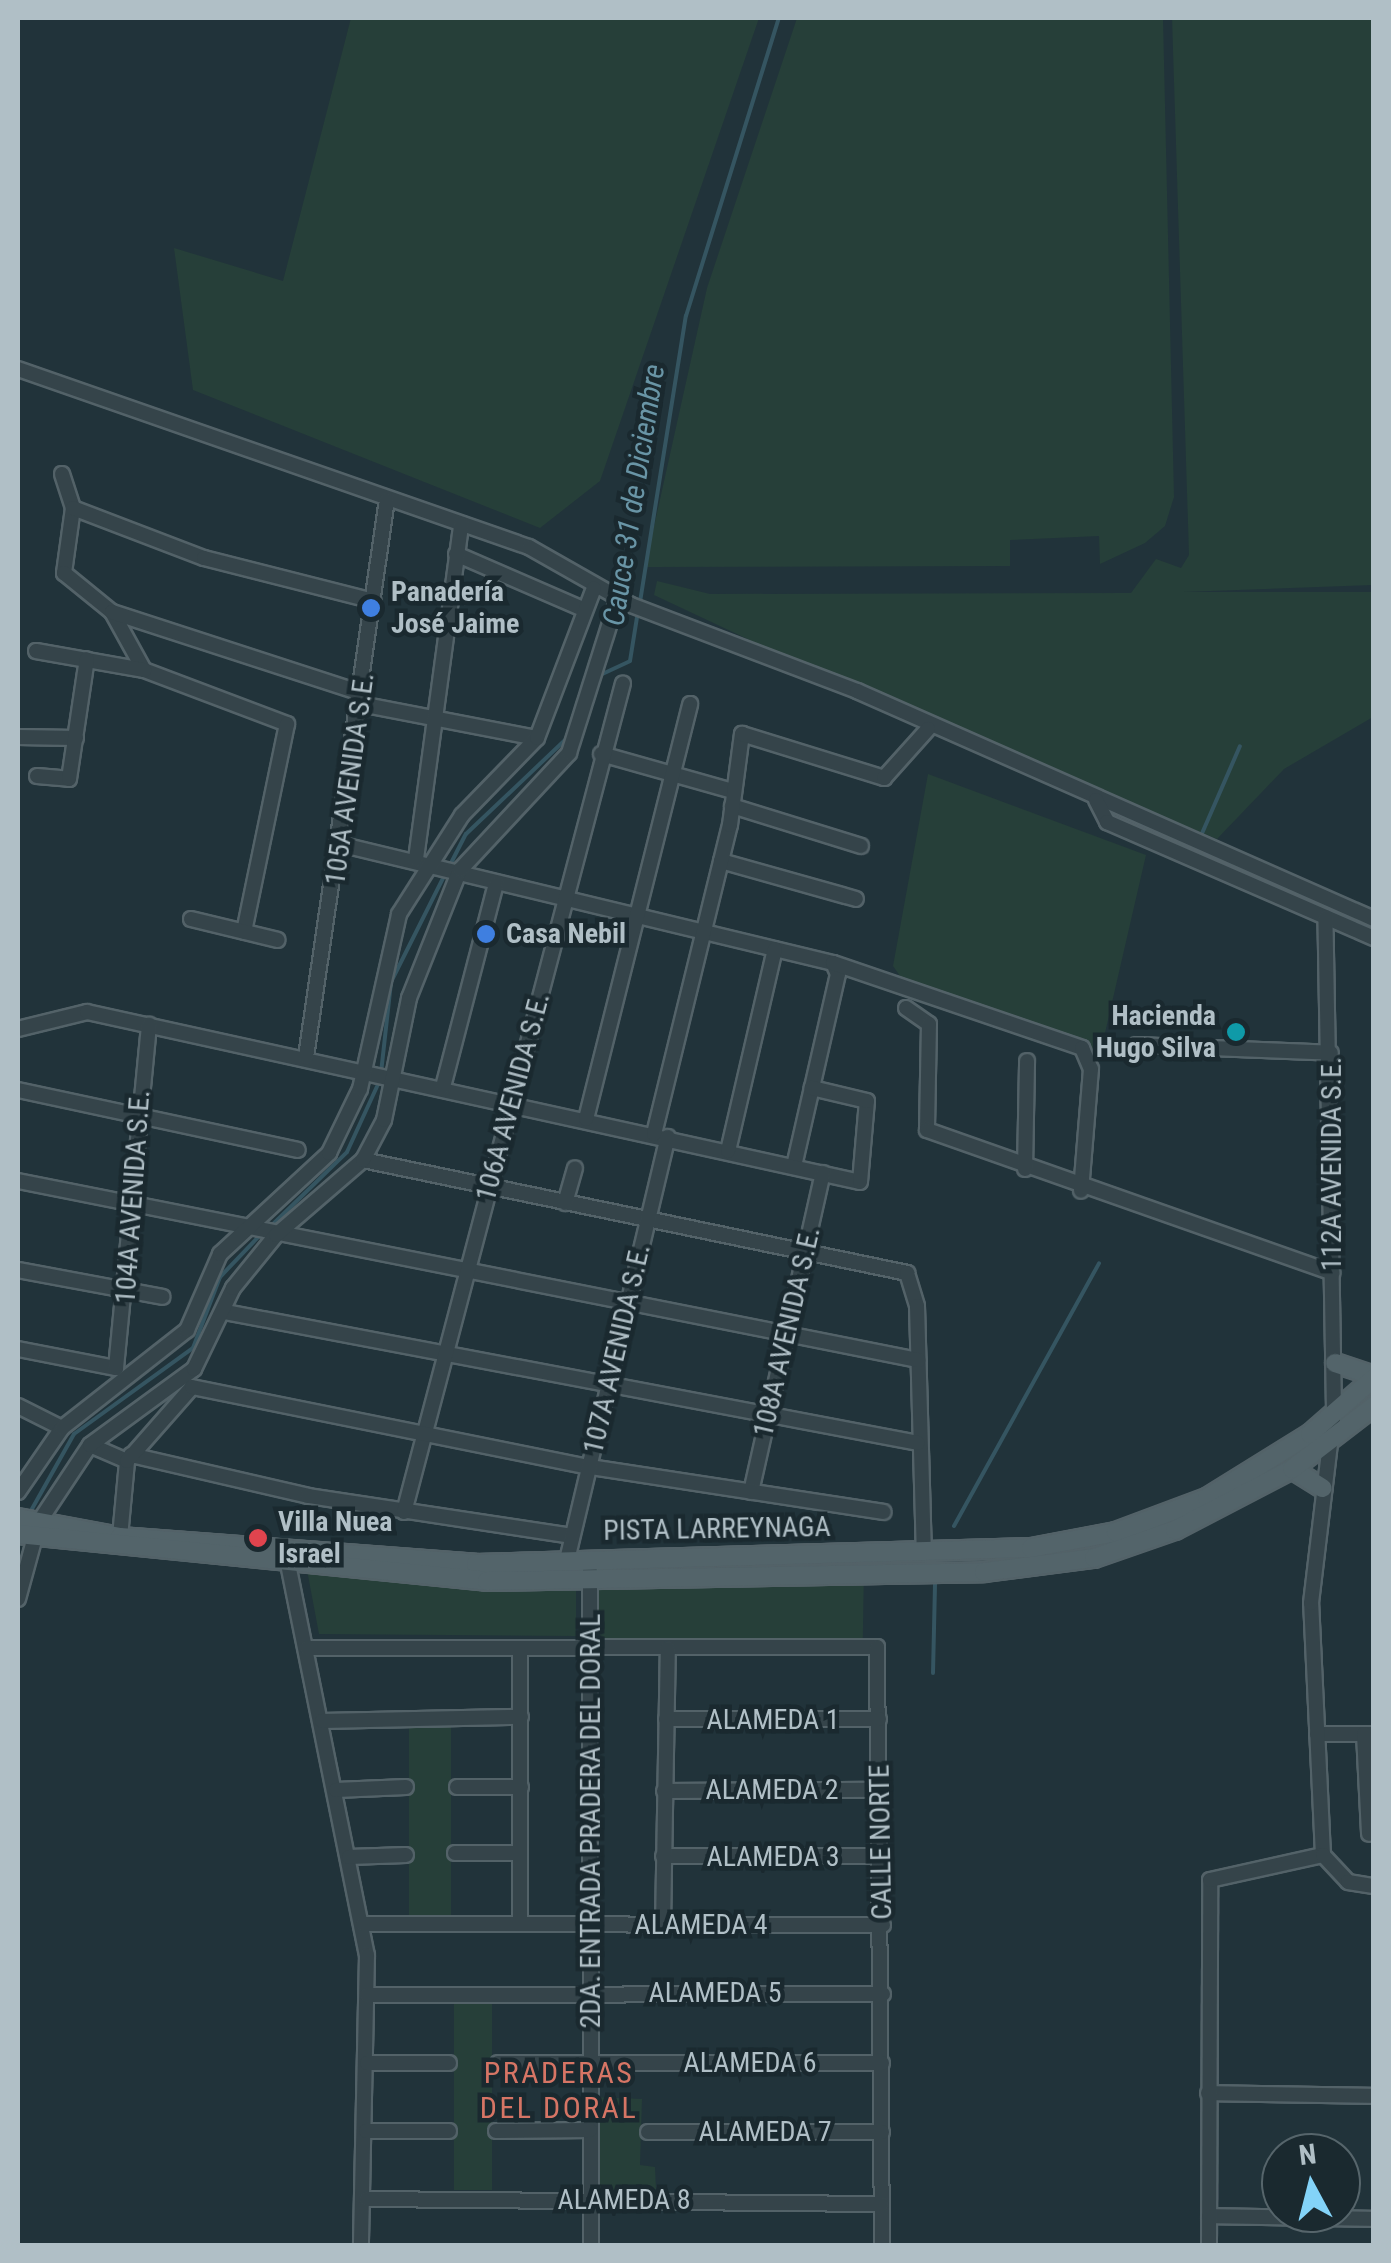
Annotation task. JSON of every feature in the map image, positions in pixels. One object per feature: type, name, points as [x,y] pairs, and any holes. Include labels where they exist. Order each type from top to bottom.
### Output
[{"type":"main road","points":[[1334,1363],[1374,1377]]},
{"type":"main road","name":"PISTA LARREYNAGA","points":[[30,1528],[486,1581],[590,1567],[1030,1548],[1146,1523],[1257,1471],[1374,1377]]},
{"type":"main road","name":"PISTA LARREYNAGA","points":[[30,1528],[448,1563],[567,1560],[590,1567],[1033,1568],[1175,1530],[1292,1469],[1374,1406]]},
{"type":"main road","points":[[1292,1469],[1323,1488]]},
{"type":"street","points":[[18,368],[529,547],[605,593],[858,691],[928,729],[1374,919]]},
{"type":"street","points":[[62,474],[73,508],[64,573],[112,612],[361,699],[537,738]]},
{"type":"street","name":"105A AVENIDA S.E.","points":[[306,1057],[343,845],[387,500]]},
{"type":"street","points":[[73,508],[204,558],[374,601]]},
{"type":"street","points":[[18,1492],[62,1428],[159,1360],[186,1330],[208,1272],[363,1160],[384,1120],[377,1072],[385,955],[423,860],[434,715],[461,524]]},
{"type":"street","points":[[456,554],[583,609]]},
{"type":"street","points":[[423,860],[537,738],[583,609],[605,593]]},
{"type":"street","points":[[120,1537],[129,1458],[192,1387],[194,1369],[225,1312],[260,1233],[328,1153],[377,1072],[460,870],[570,753],[596,677],[605,593]]},
{"type":"street","points":[[112,612],[144,670]]},
{"type":"street","points":[[36,651],[144,670],[287,724],[244,932]]},
{"type":"street","points":[[37,776],[70,779],[86,659]]},
{"type":"street","name":"106A AVENIDA S.E.","points":[[404,1512],[463,1274],[515,1103],[623,683]]},
{"type":"street","points":[[586,1119],[690,704]]},
{"type":"street","name":"107A AVENIDA S.E.","points":[[567,1560],[624,1307],[648,1221],[661,1136],[721,861],[742,734],[884,778],[928,729]]},
{"type":"street","points":[[18,737],[76,738]]},
{"type":"street","points":[[602,754],[670,773],[861,846]]},
{"type":"street","points":[[1095,799],[1107,822],[1374,938]]},
{"type":"street","points":[[343,845],[423,860],[496,884],[776,949],[1082,1048],[1090,1069],[1081,1191]]},
{"type":"street","points":[[721,861],[856,899]]},
{"type":"street","points":[[443,1086],[496,884]]},
{"type":"street","name":"112A AVENIDA S.E.","points":[[1323,1854],[1311,1604],[1334,1410],[1332,1053],[1325,918]]},
{"type":"street","points":[[191,919],[278,940]]},
{"type":"street","points":[[728,1151],[776,949]]},
{"type":"street","points":[[794,1166],[836,969]]},
{"type":"street","points":[[906,1008],[928,1024],[927,1130],[1081,1191],[1332,1273]]},
{"type":"street","points":[[18,1029],[87,1012],[443,1086],[860,1182],[868,1101],[812,1088]]},
{"type":"street","name":"104A AVENIDA S.E.","points":[[18,1349],[116,1368],[136,1116],[149,1025]]},
{"type":"street","points":[[1136,1044],[1332,1053]]},
{"type":"street","points":[[1025,1169],[1027,1061]]},
{"type":"street","points":[[18,1090],[298,1150]]},
{"type":"street","points":[[363,1160],[906,1273],[918,1360],[924,1553]]},
{"type":"street","points":[[565,1203],[575,1168]]},
{"type":"street","name":"108A AVENIDA S.E.","points":[[750,1492],[824,1173]]},
{"type":"street","points":[[18,1181],[624,1307],[918,1360]]},
{"type":"street","points":[[18,1270],[162,1297]]},
{"type":"street","points":[[225,1312],[442,1357],[918,1444]]},
{"type":"street","points":[[18,1599],[30,1528],[90,1445],[194,1369]]},
{"type":"street","points":[[192,1387],[590,1466],[884,1512]]},
{"type":"street","points":[[18,1406],[62,1428]]},
{"type":"street","points":[[90,1445],[129,1458],[404,1512],[572,1536]]},
{"type":"street","points":[[287,1559],[363,1924],[367,2063],[366,2199],[361,2246]]},
{"type":"street","name":"2DA. ENTRADA PRADERA DEL DORAL","points":[[590,1567],[591,2246]]},
{"type":"street","name":"CALLE NORTE","points":[[307,1648],[877,1647],[883,1925],[882,2246]]},
{"type":"street","points":[[520,1648],[520,1923]]},
{"type":"street","points":[[663,1926],[668,1648]]},
{"type":"street","points":[[322,1721],[521,1717]]},
{"type":"street","name":"ALAMEDA 1","points":[[666,1719],[879,1720]]},
{"type":"street","points":[[1317,1734],[1368,1734],[1369,1834]]},
{"type":"street","points":[[336,1790],[406,1787]]},
{"type":"street","points":[[457,1787],[521,1788]]},
{"type":"street","name":"ALAMEDA 2","points":[[664,1791],[880,1790]]},
{"type":"street","points":[[456,1853],[520,1853]]},
{"type":"street","points":[[1209,2246],[1210,1880],[1323,1854],[1348,1882],[1374,1886]]},
{"type":"street","points":[[349,1857],[406,1855]]},
{"type":"street","name":"ALAMEDA 3","points":[[664,1856],[882,1856]]},
{"type":"street","name":"ALAMEDA 4","points":[[363,1924],[883,1925]]},
{"type":"street","name":"ALAMEDA 5","points":[[367,1995],[883,1994]]},
{"type":"street","points":[[367,2063],[449,2062]]},
{"type":"street","name":"ALAMEDA 6","points":[[498,2063],[882,2062]]},
{"type":"street","points":[[1208,2093],[1374,2096]]},
{"type":"street","points":[[496,2132],[590,2130]]},
{"type":"street","points":[[366,2131],[449,2131]]},
{"type":"street","name":"ALAMEDA 7","points":[[648,2132],[882,2132]]},
{"type":"street","name":"ALAMEDA 8","points":[[366,2199],[882,2204]]},
{"type":"street","points":[[1209,2216],[1374,2219]]},
{"type":"green space","points":[[351,18],[759,18],[600,481],[540,528],[193,390],[174,248],[283,281]]},
{"type":"green space","points":[[797,18],[1163,18],[1174,497],[1165,526],[1145,543],[1100,564],[1099,536],[1010,540],[1010,566],[645,567],[707,288]]},
{"type":"green space","points":[[1172,18],[1373,18],[1373,585],[1183,592],[1373,592],[1373,717],[1284,769],[1217,839],[894,708],[654,595],[657,581],[710,594],[1131,593],[1156,559],[1181,568],[1189,555]]},
{"type":"green space","points":[[928,774],[1146,855],[1099,1059],[909,989],[893,966]]},
{"type":"green space","points":[[599,1567],[864,1572],[863,1647],[598,1642]]},
{"type":"green space","points":[[307,1570],[576,1585],[576,1636],[319,1634]]},
{"type":"green space","points":[[409,1726],[451,1726],[451,1915],[409,1915]]},
{"type":"green space","points":[[454,2003],[492,2003],[492,2190],[454,2190]]},
{"type":"green space","points":[[593,2097],[642,2099],[640,2165],[655,2167],[656,2189],[594,2191]]},
{"type":"waterway","name":"Cauce 31 de Diciembre","points":[[640,602],[686,316],[779,18]]},
{"type":"waterway","name":"Cauce 31 de Diciembre","points":[[598,676],[630,661],[638,611]]},
{"type":"waterway","name":"Cauce 31 de Diciembre","points":[[449,867],[466,834],[566,739]]},
{"type":"waterway","points":[[1200,838],[1240,746]]},
{"type":"waterway","name":"Cauce 31 de Diciembre","points":[[381,1073],[391,982],[444,876]]},
{"type":"waterway","name":"Cauce 31 de Diciembre","points":[[270,1227],[347,1152],[379,1082]]},
{"type":"waterway","points":[[28,1516],[74,1434],[193,1348],[220,1277],[262,1233]]},
{"type":"waterway","points":[[954,1526],[1099,1263]]},
{"type":"waterway","points":[[933,1673],[935,1582]]},
{"type":"place","name":"Panadería José Jaime","points":[[371,608]]},
{"type":"place","name":"Casa Nebil","points":[[486,934]]},
{"type":"place","name":"Hacienda Hugo Silva","points":[[1236,1032]]},
{"type":"place","name":"Villa Nuea Israel","points":[[258,1538]]},
{"type":"district","name":"PRADERAS DEL DORAL","points":[[559,2090]]}]
